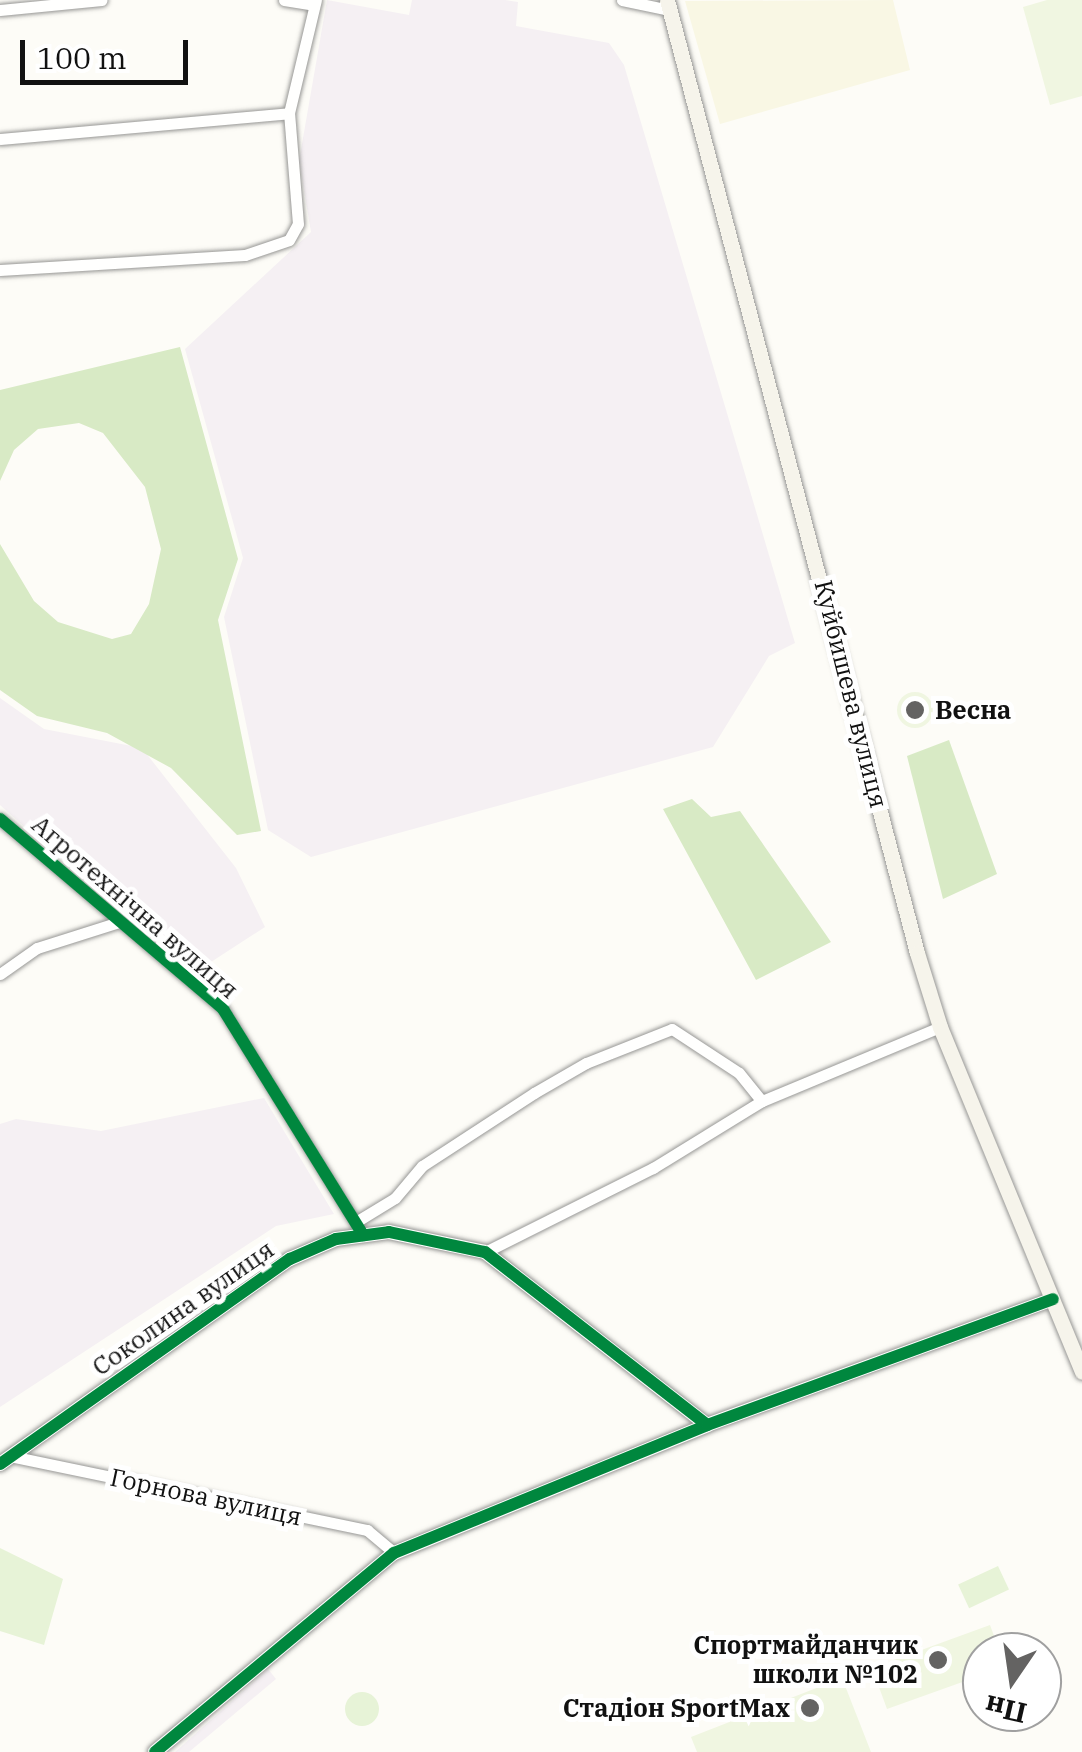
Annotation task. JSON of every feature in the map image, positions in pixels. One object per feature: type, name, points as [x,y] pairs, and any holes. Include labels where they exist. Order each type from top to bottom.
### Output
[{"type":"main road","name":"Куйбишева вулиця","points":[[669,5],[940,1026],[1082,1372]]},
{"type":"street","points":[[0,10],[102,0]]},
{"type":"street","points":[[0,270],[245,256],[289,240],[298,224],[289,113],[315,3],[284,0]]},
{"type":"street","points":[[622,0],[669,5]]},
{"type":"street","points":[[0,139],[289,113]]},
{"type":"street","name":"Агротехнічна вулиця","points":[[0,818],[223,1009],[346,1209],[361,1227]]},
{"type":"street","points":[[0,974],[37,948],[119,922]]},
{"type":"street","points":[[484,1252],[652,1168],[762,1101],[940,1026]]},
{"type":"street","name":"Соколина вулиця","points":[[5,1460],[290,1259],[361,1227],[396,1198],[422,1166],[586,1062],[672,1029],[739,1073],[762,1101]]},
{"type":"street","name":"Соколина вулиця","points":[[361,1227],[420,1234],[484,1252],[707,1425]]},
{"type":"street","points":[[155,1752],[394,1554],[707,1425],[1053,1298]]},
{"type":"street","name":"Горнова вулиця","points":[[5,1460],[367,1530],[394,1554]]},
{"type":"shaded area","points":[[327,0],[409,15],[412,0],[505,0],[518,2],[516,26],[609,43],[624,65],[795,643],[769,656],[713,747],[311,857],[268,830],[224,617],[243,558],[185,349],[311,232],[299,161]]},
{"type":"shaded area","points":[[893,0],[910,70],[720,124],[685,1]]},
{"type":"shaded area","points":[[0,698],[44,729],[142,748],[236,868],[265,927],[211,962],[182,966],[0,805]]},
{"type":"shaded area","points":[[264,1098],[334,1214],[276,1226],[0,1407],[0,1124],[16,1119],[101,1131]]},
{"type":"shaded area","points":[[268,1669],[276,1679],[189,1752],[175,1752]]},
{"type":"green space","points":[[1047,0],[1082,0],[1082,96],[1050,105],[1023,7]]},
{"type":"green space","points":[[180,347],[238,559],[218,620],[261,831],[237,835],[171,768],[107,733],[37,716],[0,690],[0,544],[34,601],[58,622],[112,639],[131,634],[149,604],[161,549],[145,487],[103,433],[79,423],[38,429],[14,450],[0,481],[0,390]]},
{"type":"green space","name":"Весна","points":[[915,692],[928,697],[933,710],[928,723],[915,728],[902,723],[897,710],[902,697]]},
{"type":"green space","points":[[949,740],[997,874],[943,899],[907,756]]},
{"type":"green space","points":[[692,799],[711,817],[740,811],[831,942],[756,980],[663,809]]},
{"type":"green space","points":[[0,1548],[63,1579],[44,1645],[0,1631]]},
{"type":"green space","points":[[998,1566],[1009,1590],[969,1608],[958,1585]]},
{"type":"green space","name":"Спортмайданчик школи №102","points":[[990,1625],[993,1632],[971,1632]]},
{"type":"green space","name":"Спортмайданчик школи №102","points":[[962,1635],[962,1682],[887,1709],[872,1668]]},
{"type":"green space","name":"Стадіон SportMax","points":[[842,1678],[871,1752],[697,1752],[691,1737]]},
{"type":"green space","points":[[362,1692],[374,1697],[379,1709],[374,1721],[362,1726],[350,1721],[345,1709],[350,1697]]},
{"type":"cycle path","points":[[0,819],[223,1009],[363,1235]]},
{"type":"cycle path","points":[[0,1464],[290,1259],[336,1239],[389,1232],[485,1252],[707,1425]]},
{"type":"cycle path","points":[[155,1752],[394,1553],[707,1425],[1053,1299]]},
{"type":"place","name":"Весна","points":[[915,710]]},
{"type":"place","name":"Спортмайданчик школи №102","points":[[938,1660]]},
{"type":"place","name":"Стадіон SportMax","points":[[810,1708]]}]
